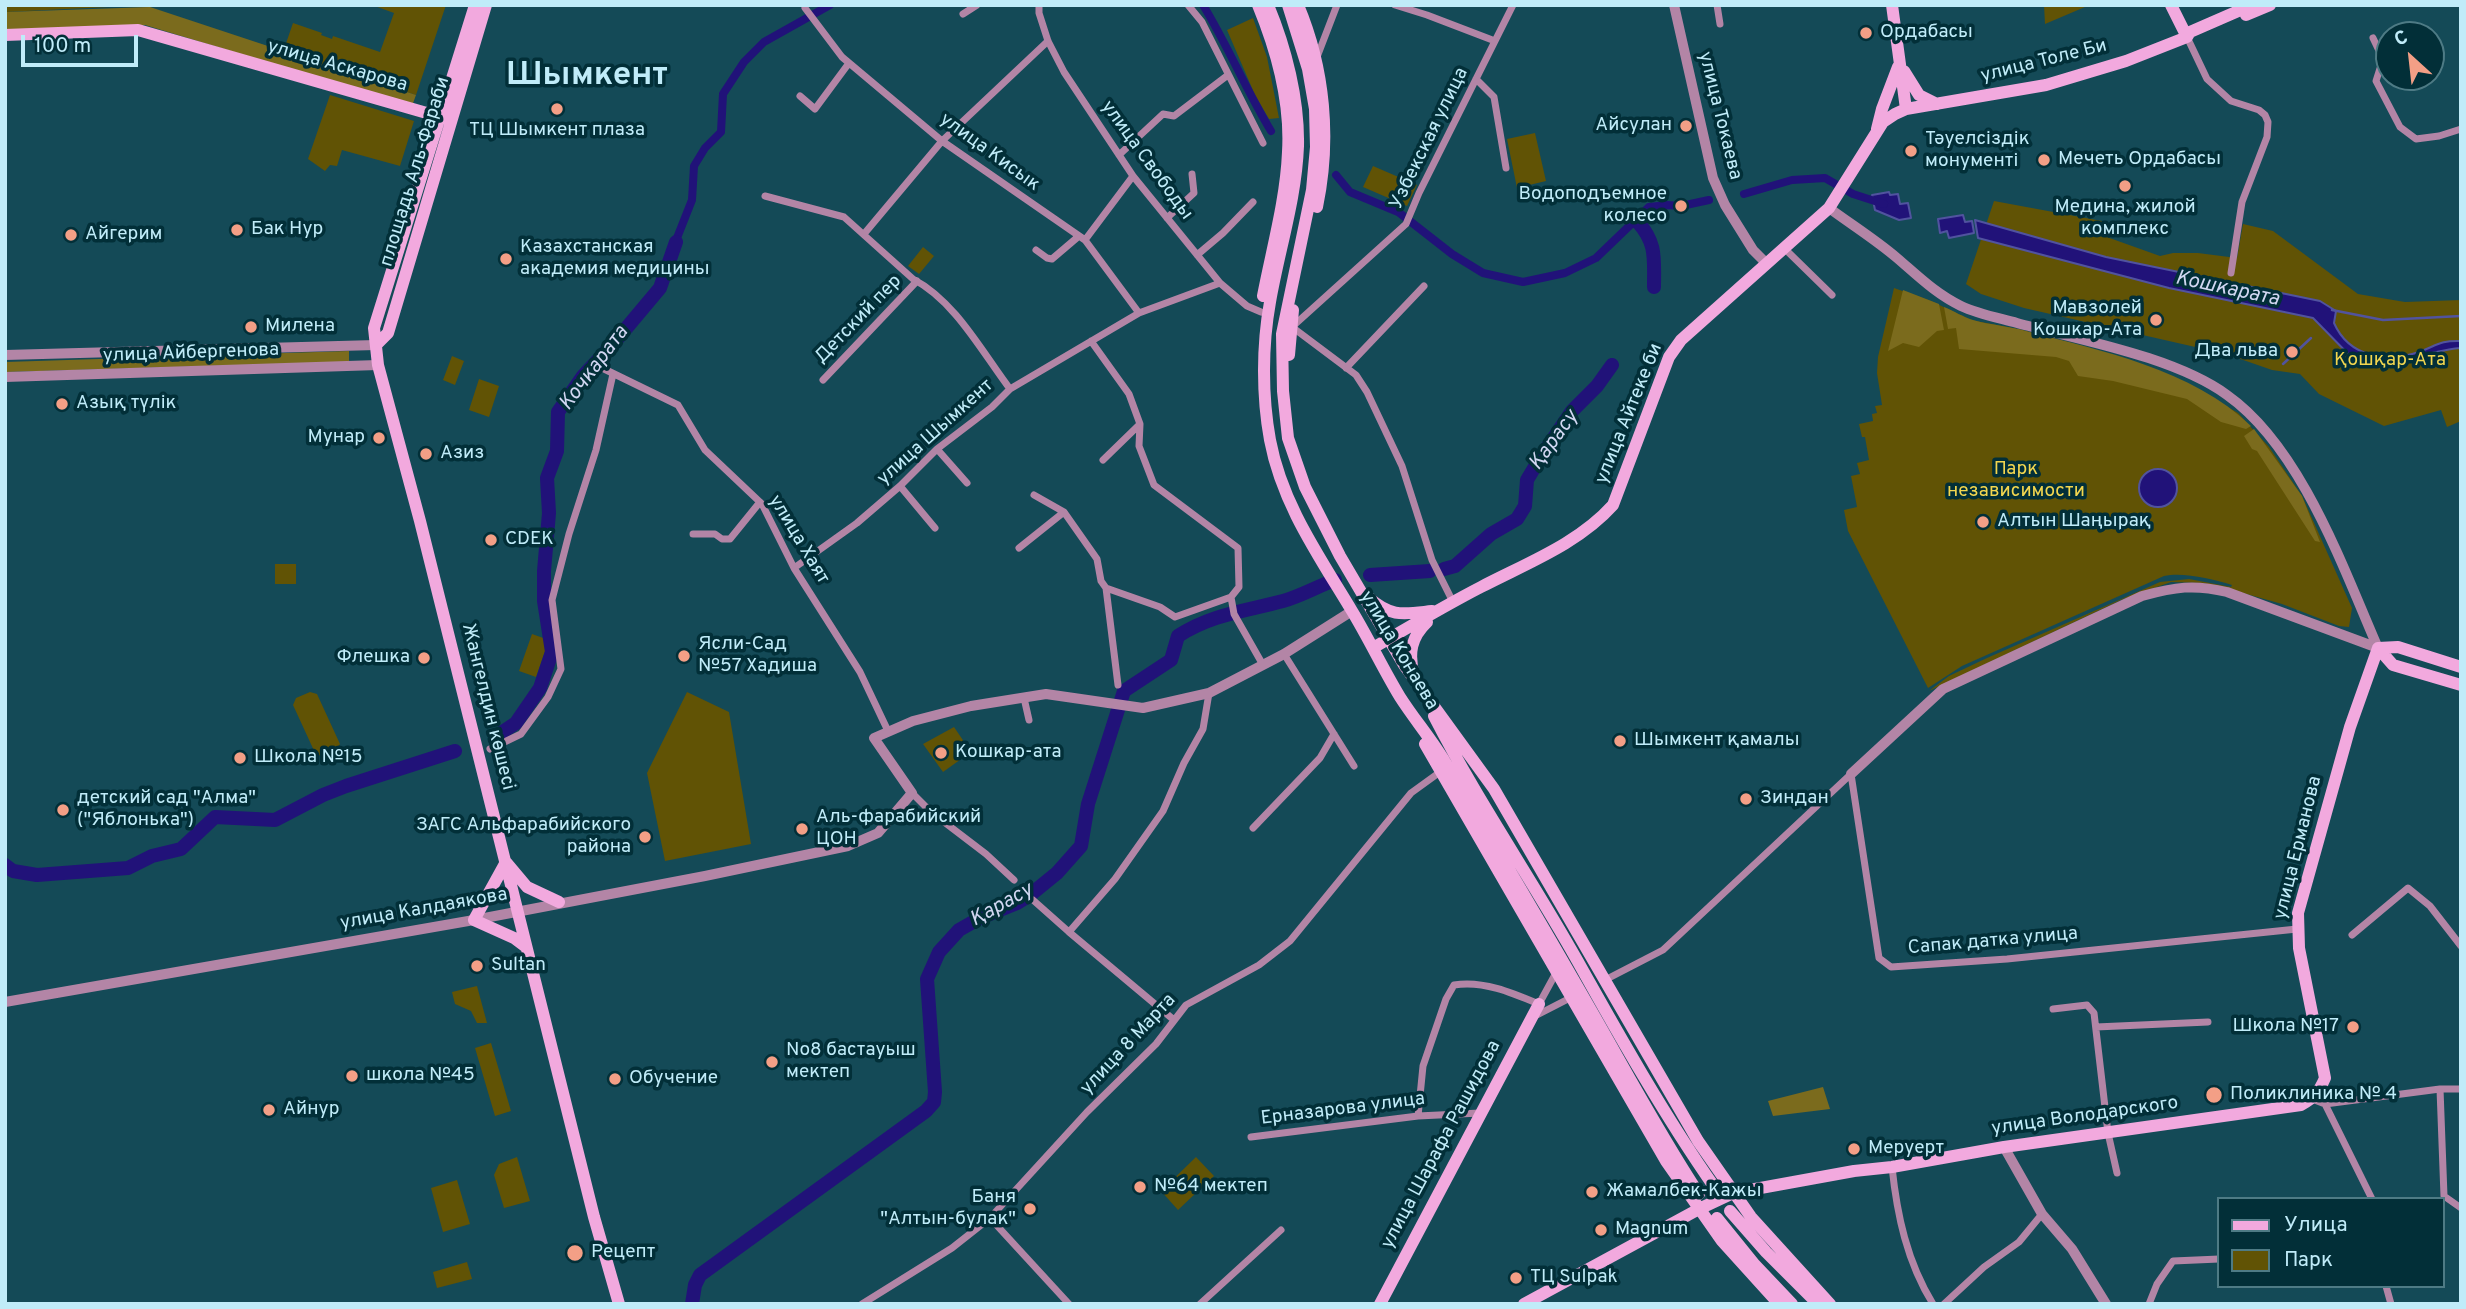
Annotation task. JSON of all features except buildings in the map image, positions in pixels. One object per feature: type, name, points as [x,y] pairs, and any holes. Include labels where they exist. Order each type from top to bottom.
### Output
[{"type":"main road","name":"площадь Аль-Фараби","points":[[376,345],[388,332],[475,5]]},
{"type":"main road","name":"площадь Аль-Фараби","points":[[445,118],[486,5]]},
{"type":"main road","points":[[1258,5],[1278,64],[1287,113],[1288,146],[1285,184],[1261,312],[1258,362],[1260,397],[1268,415]]},
{"type":"main road","name":"улица Конаева","points":[[1268,5],[1289,72],[1296,112],[1298,146],[1294,186],[1265,330],[1265,378],[1272,449],[1289,500],[1305,534],[1401,698],[1442,757],[1582,992],[1667,1117],[1715,1194]]},
{"type":"main road","points":[[1288,5],[1324,108],[1326,147],[1322,180],[1295,299],[1288,362],[1292,424],[1288,438]]},
{"type":"main road","points":[[1298,5],[1311,65]]},
{"type":"main road","points":[[1892,5],[1906,109]]},
{"type":"main road","points":[[2171,5],[2187,37]]},
{"type":"main road","name":"улица Толе Би","points":[[2187,37],[2190,32],[2252,5]]},
{"type":"main road","name":"улица Толе Би","points":[[1906,109],[2046,85],[2135,58],[2270,5]]},
{"type":"main road","name":"улица Аскарова","points":[[5,35],[138,30],[445,118]]},
{"type":"main road","points":[[1900,63],[1919,95],[1937,104]]},
{"type":"main road","points":[[1877,133],[1882,109],[1900,63]]},
{"type":"main road","points":[[1289,72],[1311,65]]},
{"type":"main road","name":"улица Конаева","points":[[1311,65],[1316,146],[1312,190],[1282,334],[1288,438],[1305,487],[1360,589],[1420,690],[1582,992],[1674,1156],[1699,1194]]},
{"type":"main road","name":"улица Айтеке би","points":[[1373,648],[1452,602],[1550,552],[1596,524],[1613,505],[1669,358],[1681,340],[1831,205],[1883,122],[1906,109]]},
{"type":"main road","points":[[1312,190],[1322,180]]},
{"type":"main road","points":[[376,345],[377,365]]},
{"type":"main road","name":"Жангелдин көшесі","points":[[377,365],[618,1304]]},
{"type":"main road","points":[[1265,378],[1283,380]]},
{"type":"main road","points":[[1360,589],[1380,607],[1391,612],[1401,614],[1440,610]]},
{"type":"main road","points":[[1420,690],[1411,664],[1414,638],[1420,628],[1440,610]]},
{"type":"main road","points":[[2378,648],[2398,647],[2461,667]]},
{"type":"main road","points":[[2378,648],[2393,665],[2461,685]]},
{"type":"main road","name":"улица Ерманова","points":[[2312,1099],[2320,1091],[2325,1078],[2299,948],[2298,914],[2350,727],[2378,648]]},
{"type":"main road","name":"улица Конаева","points":[[1420,690],[1494,789],[1735,1203]]},
{"type":"main road","points":[[1401,698],[1440,772],[1558,970],[1582,992],[1666,1161],[1722,1241],[1779,1304]]},
{"type":"main road","points":[[526,947],[474,920],[506,862],[527,887],[559,902]]},
{"type":"main road","name":"улица Шарафа Рашидова","points":[[1380,1304],[1539,1004]]},
{"type":"main road","name":"улица Володарского","points":[[1524,1304],[1680,1220],[1699,1209],[1715,1194],[1735,1203],[1854,1171],[2301,1105],[2312,1099]]},
{"type":"main road","points":[[1735,1203],[1830,1304]]},
{"type":"main road","points":[[1735,1203],[1766,1252],[1818,1304]]},
{"type":"main road","points":[[1717,1218],[1755,1265],[1792,1304]]},
{"type":"street","points":[[963,14],[977,5]]},
{"type":"street","name":"улица Свободы","points":[[1039,5],[1048,41],[1064,72],[1133,176],[1220,283],[1247,306],[1261,312]]},
{"type":"street","points":[[1188,5],[1202,22],[1263,144]]},
{"type":"street","points":[[1311,65],[1337,5]]},
{"type":"street","points":[[1395,5],[1495,41]]},
{"type":"street","name":"Узбекская улица","points":[[1292,327],[1409,220],[1419,193],[1513,5]]},
{"type":"street","name":"улица Токаева","points":[[1674,5],[1713,177],[1725,205],[1767,264]]},
{"type":"street","points":[[1717,5],[1720,24]]},
{"type":"street","name":"улица Кисык","points":[[806,9],[842,57],[942,141],[1082,238],[1139,313]]},
{"type":"street","points":[[2187,37],[2207,79],[2231,102],[2259,110],[2265,115],[2267,137],[2242,202],[2231,273]]},
{"type":"street","points":[[2373,38],[2383,59],[2376,81],[2400,127],[2416,139],[2461,129]]},
{"type":"street","points":[[864,234],[942,141],[1048,41]]},
{"type":"street","points":[[800,96],[815,109],[849,63]]},
{"type":"street","points":[[1119,155],[1163,114],[1174,116],[1228,75]]},
{"type":"street","points":[[1476,79],[1494,97],[1506,168]]},
{"type":"street","points":[[1167,218],[1194,193],[1192,174]]},
{"type":"street","points":[[1036,250],[1052,259],[1082,238],[1133,176]]},
{"type":"street","points":[[765,196],[844,217],[926,286],[959,320],[1010,389]]},
{"type":"street","points":[[1197,255],[1253,202]]},
{"type":"street","points":[[1831,205],[1898,258],[1926,286],[1962,306],[2148,359],[2184,372],[2227,395],[2254,419],[2280,451],[2311,498],[2378,648]]},
{"type":"street","points":[[1784,248],[1832,296]]},
{"type":"street","name":"Детский пер","points":[[823,380],[917,281]]},
{"type":"street","name":"улица Шымкент","points":[[794,568],[857,523],[901,486],[937,449],[992,407],[1010,389],[1139,313],[1220,283]]},
{"type":"street","points":[[1346,368],[1424,286]]},
{"type":"street","points":[[1292,327],[1356,375],[1367,392],[1402,466],[1432,560],[1452,602]]},
{"type":"street","points":[[1091,341],[1129,394],[1140,424],[1139,446],[1154,485],[1201,523],[1238,548],[1238,587],[1231,597],[1175,617],[1160,607],[1106,588]]},
{"type":"street","name":"улица Айбергенова","points":[[5,355],[376,345]]},
{"type":"street","name":"улица Айбергенова","points":[[5,377],[377,365]]},
{"type":"street","name":"улица Хаят","points":[[600,367],[678,405],[705,450],[760,502],[794,568],[860,672],[888,731]]},
{"type":"street","points":[[490,749],[522,734],[548,697],[561,669],[552,600],[572,523],[596,450],[613,374]]},
{"type":"street","points":[[1103,460],[1140,424]]},
{"type":"street","points":[[937,449],[967,483]]},
{"type":"street","points":[[901,486],[935,528]]},
{"type":"street","points":[[1034,495],[1064,512],[1097,559],[1101,581],[1106,588],[1118,685]]},
{"type":"street","points":[[693,534],[715,534],[722,539],[730,539],[760,502]]},
{"type":"street","points":[[1019,548],[1064,512]]},
{"type":"street","points":[[1532,1018],[1662,950],[1943,689],[2142,596],[2175,587],[2202,586],[2227,592],[2378,648]]},
{"type":"street","points":[[1231,597],[1233,612],[1263,665]]},
{"type":"street","points":[[1014,880],[986,854],[922,805],[874,738],[924,718],[971,706],[1046,694],[1143,708],[1209,693],[1284,653],[1352,611]]},
{"type":"street","points":[[1284,653],[1354,766]]},
{"type":"street","points":[[1069,933],[1115,879],[1163,811],[1184,763],[1203,729],[1209,693]]},
{"type":"street","points":[[1024,698],[1029,720]]},
{"type":"street","points":[[1253,828],[1320,758],[1334,734]]},
{"type":"street","name":"улица 8 Марта","points":[[862,1304],[952,1248],[990,1218],[1087,1112],[1156,1044],[1186,1005],[1259,965],[1290,940],[1411,793],[1440,772]]},
{"type":"street","name":"Сапак датка улица","points":[[1851,774],[1879,958],[1891,967],[2051,955],[2297,929]]},
{"type":"street","name":"улица Калдаякова","points":[[5,1002],[474,920],[848,846],[878,833],[912,793]]},
{"type":"street","points":[[2352,935],[2408,888],[2430,906],[2461,946]]},
{"type":"street","points":[[1033,900],[1174,1020]]},
{"type":"street","points":[[1418,1116],[1423,1066],[1446,999],[1454,985],[1502,989],[1539,1004],[1558,970]]},
{"type":"street","points":[[2053,1009],[2090,1006],[2094,1013],[2108,1133],[2118,1173]]},
{"type":"street","points":[[2096,1027],[2208,1022]]},
{"type":"street","points":[[2312,1099],[2325,1104],[2440,1089],[2461,1089]]},
{"type":"street","points":[[2440,1089],[2444,1196],[2461,1208]]},
{"type":"street","points":[[2325,1104],[2371,1197]]},
{"type":"street","name":"Ерназарова улица","points":[[1251,1137],[1418,1116],[1480,1113]]},
{"type":"street","points":[[2004,1147],[2042,1214],[2072,1249],[2106,1304]]},
{"type":"street","points":[[1892,1167],[1896,1207],[1911,1263],[1933,1304]]},
{"type":"street","points":[[1944,1304],[1984,1266],[2019,1242],[2042,1214]]},
{"type":"street","points":[[990,1218],[1069,1304]]},
{"type":"street","points":[[1200,1304],[1281,1230]]},
{"type":"street","points":[[2149,1304],[2157,1284],[2173,1261],[2218,1259]]},
{"type":"green space","points":[[5,5],[150,5],[5,12]]},
{"type":"green space","points":[[372,5],[446,5],[416,95],[283,52],[293,23],[332,39],[333,36],[380,52],[394,13]]},
{"type":"green space","points":[[2044,5],[2084,5],[2085,7],[2045,24]]},
{"type":"green space","points":[[1253,18],[1267,57],[1279,118],[1269,119],[1255,95],[1227,30]]},
{"type":"green space","points":[[330,95],[414,121],[400,166],[342,150],[337,166],[330,165],[325,171],[308,159]]},
{"type":"green space","points":[[1535,133],[1546,181],[1517,188],[1507,139]]},
{"type":"green space","points":[[1373,166],[1417,185],[1407,206],[1363,187]]},
{"type":"green space","name":"Қошқар-Ата","points":[[1994,201],[2102,221],[2104,236],[2160,256],[2198,253],[2237,258],[2243,224],[2273,231],[2358,294],[2405,302],[2461,300],[2461,421],[2447,427],[2441,410],[2384,426],[2319,394],[2300,374],[2272,370],[2226,354],[2024,308],[1981,294],[1966,284]]},
{"type":"green space","points":[[923,247],[934,256],[919,274],[908,266]]},
{"type":"green space","name":"Парк независимости","points":[[1894,288],[1931,301],[1971,320],[2022,330],[2150,367],[2185,382],[2238,413],[2269,447],[2302,496],[2352,608],[2349,627],[2236,591],[2203,583],[2171,582],[2123,599],[1929,691],[1949,676],[1987,658],[2160,582],[2189,579],[2231,587],[2232,585],[2207,578],[2164,576],[1962,666],[1928,688],[1848,531],[1844,510],[1857,507],[1851,476],[1860,474],[1857,463],[1869,460],[1865,437],[1862,437],[1859,424],[1873,421],[1872,414],[1877,413],[1875,406],[1882,405],[1877,373],[1878,357]]},
{"type":"green space","points":[[452,356],[464,361],[455,385],[443,380]]},
{"type":"green space","points":[[479,379],[499,386],[489,417],[469,410]]},
{"type":"green space","points":[[275,564],[296,564],[296,584],[275,584]]},
{"type":"green space","points":[[532,634],[549,640],[536,677],[519,671]]},
{"type":"green space","points":[[310,692],[317,694],[340,744],[332,756],[316,755],[293,705],[296,698]]},
{"type":"green space","points":[[687,692],[729,712],[751,844],[665,861],[647,773]]},
{"type":"green space","points":[[954,727],[971,752],[943,772],[923,744]]},
{"type":"green space","points":[[477,986],[487,1023],[477,1023],[471,1011],[455,1004],[452,992]]},
{"type":"green space","points":[[491,1043],[511,1111],[495,1116],[475,1048]]},
{"type":"green space","points":[[517,1157],[530,1201],[504,1208],[494,1175],[499,1164]]},
{"type":"green space","points":[[1196,1157],[1214,1176],[1178,1210],[1161,1191]]},
{"type":"green space","points":[[457,1180],[470,1224],[443,1232],[431,1188]]},
{"type":"green space","points":[[467,1262],[472,1279],[437,1288],[433,1272]]},
{"type":"shaded area","points":[[150,7],[416,95],[412,106],[145,25],[5,30],[5,12]]},
{"type":"shaded area","points":[[1903,290],[1939,304],[1944,330],[1937,331],[1919,347],[1903,343],[1888,351]]},
{"type":"shaded area","points":[[1944,307],[1973,320],[2055,338],[2174,376],[2228,406],[2251,426],[2246,429],[2221,422],[2187,399],[2113,381],[2078,376],[2069,361],[2056,357],[1959,349],[1956,328],[1948,329]]},
{"type":"shaded area","points":[[349,351],[349,362],[5,372],[5,362]]},
{"type":"shaded area","points":[[2254,429],[2302,496],[2320,542],[2315,541],[2257,451],[2252,449],[2244,436]]},
{"type":"shaded area","points":[[1823,1087],[1830,1109],[1773,1116],[1768,1101]]},
{"type":"water","points":[[1889,192],[1890,195],[1898,194],[1900,204],[1908,203],[1911,218],[1899,220],[1875,210],[1872,195]]},
{"type":"water","points":[[1963,215],[1965,222],[1972,221],[1974,233],[1949,238],[1947,231],[1940,233],[1938,219]]},
{"type":"water","name":"Кошкарата","points":[[1975,220],[2106,257],[2320,301],[2336,311],[2334,323],[2349,343],[2370,354],[2394,357],[2454,341],[2461,341],[2461,348],[2383,364],[2357,363],[2313,318],[2169,288],[1978,238]]},
{"type":"water","points":[[2158,469],[2171,475],[2177,488],[2171,501],[2158,507],[2145,501],[2139,488],[2145,475]]},
{"type":"waterway","points":[[675,243],[692,200],[694,166],[705,148],[721,132],[723,94],[744,62],[764,42],[830,5]]},
{"type":"waterway","name":"Кошкар-ата","points":[[1203,5],[1271,131]]},
{"type":"waterway","name":"Кошкар-ата","points":[[1336,175],[1350,192],[1398,212]]},
{"type":"waterway","points":[[1744,194],[1792,180],[1825,178],[1853,194],[1884,204]]},
{"type":"waterway","name":"Кошкар-ата","points":[[1397,211],[1452,254],[1483,273],[1523,282],[1565,273],[1596,258],[1649,207],[1681,206],[1709,200]]},
{"type":"waterway","name":"Қарасу","points":[[1637,221],[1651,244],[1654,287]]},
{"type":"waterway","name":"Кочкарата","points":[[495,737],[516,723],[540,688],[552,652],[544,601],[544,571],[549,513],[547,478],[557,451],[558,412],[583,376],[660,288],[676,242]]},
{"type":"waterway","points":[[2332,310],[2383,320],[2461,316]]},
{"type":"waterway","points":[[2283,364],[2311,338]]},
{"type":"waterway","name":"Қарасу","points":[[1444,569],[1455,566],[1491,534],[1517,519],[1525,506],[1527,480],[1539,460],[1572,411],[1597,386],[1612,365]]},
{"type":"waterway","name":"Қарасу","points":[[1370,575],[1430,571]]},
{"type":"waterway","name":"Қарасу","points":[[692,1304],[695,1285],[700,1275],[926,1111],[934,1102],[927,979],[939,952],[959,930],[1030,895],[1057,873],[1081,846],[1088,804],[1124,691],[1171,660],[1178,636],[1191,629],[1229,614],[1290,599],[1335,580]]},
{"type":"waterway","name":"Кочкарата","points":[[5,865],[13,871],[37,875],[128,868],[152,856],[181,849],[215,817],[275,820],[346,786],[455,751]]},
{"type":"place","name":"Ордабасы","points":[[1866,33]]},
{"type":"place","name":"ТЦ Шымкент плаза","points":[[557,109]]},
{"type":"place","name":"Айсулан","points":[[1686,126]]},
{"type":"place","name":"Тәуелсіздік монументі","points":[[1911,151]]},
{"type":"place","name":"Мечеть Ордабасы","points":[[2044,160]]},
{"type":"place","name":"Медина, жилой комплекс","points":[[2125,186]]},
{"type":"place","name":"Водоподъемное колесо","points":[[1681,206]]},
{"type":"place","name":"Бак Нур","points":[[237,230]]},
{"type":"place","name":"Айгерим","points":[[71,235]]},
{"type":"place","name":"Казахстанская академия медицины","points":[[506,259]]},
{"type":"place","name":"Мавзолей Кошкар-Ата","points":[[2156,320]]},
{"type":"place","name":"Милена","points":[[251,327]]},
{"type":"place","name":"Два льва","points":[[2292,352]]},
{"type":"place","name":"Азық түлік","points":[[62,404]]},
{"type":"place","name":"Мунар","points":[[379,438]]},
{"type":"place","name":"Азиз","points":[[426,454]]},
{"type":"place","name":"Алтын Шаңырақ","points":[[1983,522]]},
{"type":"place","name":"CDEK","points":[[491,540]]},
{"type":"place","name":"Ясли-Сад №57 Хадиша","points":[[684,656]]},
{"type":"place","name":"Флешка","points":[[424,658]]},
{"type":"place","name":"Шымкент қамалы","points":[[1620,741]]},
{"type":"place","name":"Кошкар-ата","points":[[941,753]]},
{"type":"place","name":"Школа №15","points":[[240,758]]},
{"type":"place","name":"Зиндан","points":[[1746,799]]},
{"type":"place","name":"детский сад \"Алма\" (\"Яблонька\")","points":[[63,810]]},
{"type":"place","name":"Аль-фарабийский ЦОН","points":[[802,829]]},
{"type":"place","name":"ЗАГС Альфарабийского района","points":[[645,837]]},
{"type":"place","name":"Sultan","points":[[477,966]]},
{"type":"place","name":"Школа №17","points":[[2353,1027]]},
{"type":"place","name":"No8 бастауыш мектеп","points":[[772,1062]]},
{"type":"place","name":"школа №45","points":[[352,1076]]},
{"type":"place","name":"Обучение","points":[[615,1079]]},
{"type":"place","name":"Поликлиника № 4","points":[[2214,1095]]},
{"type":"place","name":"Айнур","points":[[269,1110]]},
{"type":"place","name":"Меруерт","points":[[1854,1149]]},
{"type":"place","name":"№64 мектеп","points":[[1140,1187]]},
{"type":"place","name":"Жамалбек-Кажы","points":[[1592,1192]]},
{"type":"place","name":"Баня \"Алтын-булак\"","points":[[1030,1209]]},
{"type":"place","name":"Magnum","points":[[1601,1230]]},
{"type":"place","name":"Рецепт","points":[[575,1253]]},
{"type":"place","name":"ТЦ Sulpak","points":[[1516,1278]]},
{"type":"district","name":"Шымкент","points":[[587,77]]}]
